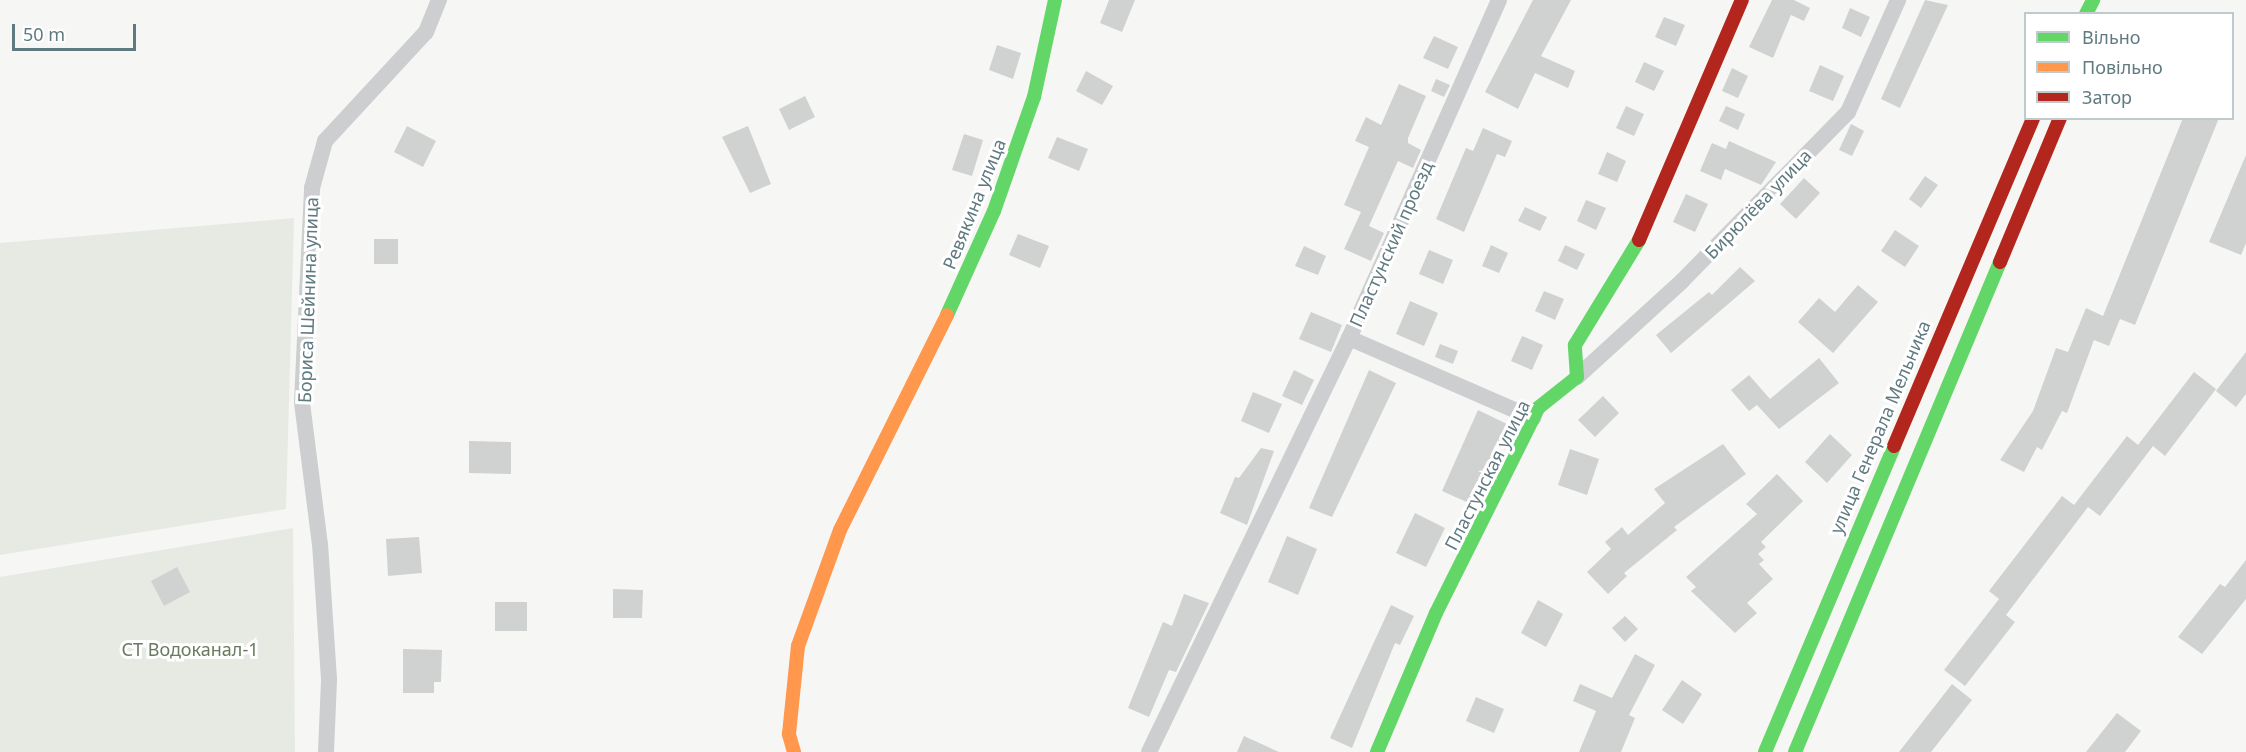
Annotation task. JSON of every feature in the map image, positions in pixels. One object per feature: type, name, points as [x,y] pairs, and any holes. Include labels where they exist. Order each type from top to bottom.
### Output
[{"type":"main road","name":"Ревякина улица","points":[[794,752],[789,734],[798,646],[840,530],[994,211],[1034,97],[1055,0]]},
{"type":"main road","points":[[1577,376],[1575,345],[1632,256],[1742,0]]},
{"type":"main road","name":"улица Генерала Мельника","points":[[1765,752],[2032,120]]},
{"type":"main road","points":[[1795,752],[2059,120]]},
{"type":"main road","name":"Пластунская улица","points":[[1377,752],[1436,613],[1538,408],[1577,376]]},
{"type":"street","name":"Бориса Шейнина улица","points":[[326,752],[329,679],[320,545],[302,402],[312,188],[325,141],[426,32],[439,0]]},
{"type":"street","name":"Пластунский проезд","points":[[1499,0],[1349,338],[1533,418]]},
{"type":"street","name":"Бирюлёва улица","points":[[1577,376],[1682,282],[1848,112],[1898,0]]},
{"type":"street","points":[[1149,752],[1349,338]]},
{"type":"green space","points":[[294,218],[286,509],[0,555],[0,243]]},
{"type":"green space","name":"СТ Водоканал-1","points":[[293,528],[295,752],[0,752],[0,577]]},
{"type":"building","points":[[1109,0],[1135,0],[1122,32],[1100,23]]},
{"type":"building","points":[[1533,0],[1571,0],[1541,56],[1575,71],[1568,88],[1535,73],[1518,109],[1485,92]]},
{"type":"building","points":[[1772,0],[1794,0],[1810,8],[1804,21],[1791,15],[1773,58],[1749,47]]},
{"type":"building","points":[[1925,0],[1948,5],[1900,108],[1881,99]]},
{"type":"building","points":[[1850,8],[1870,17],[1861,37],[1842,28]]},
{"type":"building","points":[[1664,17],[1685,25],[1676,46],[1655,37]]},
{"type":"building","points":[[1434,36],[1458,47],[1448,69],[1423,58]]},
{"type":"building","points":[[997,45],[1021,53],[1013,79],[989,70]]},
{"type":"building","points":[[1644,62],[1664,71],[1654,91],[1635,82]]},
{"type":"building","points":[[1820,65],[1844,76],[1833,101],[1809,91]]},
{"type":"building","points":[[1732,68],[1748,76],[1738,98],[1722,91]]},
{"type":"building","points":[[1086,71],[1113,86],[1102,105],[1076,91]]},
{"type":"building","points":[[1436,79],[1450,85],[1444,97],[1431,91]]},
{"type":"building","points":[[1399,84],[1426,96],[1408,138],[1408,143],[1421,150],[1413,168],[1398,161],[1369,226],[1384,233],[1371,261],[1344,249],[1361,212],[1344,205],[1369,147],[1355,141],[1366,117],[1381,125]]},
{"type":"building","points":[[805,96],[815,117],[789,130],[779,109]]},
{"type":"building","points":[[1626,106],[1644,114],[1634,136],[1616,128]]},
{"type":"building","points":[[1726,106],[1745,114],[1738,130],[1719,121]]},
{"type":"building","points":[[2182,120],[2218,120],[2135,325],[2120,319],[2109,346],[2094,340],[2067,413],[2062,411],[2042,450],[2037,447],[2024,472],[2000,460],[2033,411],[2056,348],[2068,352],[2086,308],[2103,316]]},
{"type":"building","points":[[1851,124],[1864,131],[1852,156],[1839,150]]},
{"type":"building","points":[[407,126],[436,141],[423,167],[394,152]]},
{"type":"building","points":[[748,126],[771,184],[750,193],[722,137]]},
{"type":"building","points":[[1483,128],[1512,141],[1505,157],[1497,154],[1464,232],[1436,219],[1466,148],[1473,151]]},
{"type":"building","points":[[964,134],[983,140],[972,176],[952,170]]},
{"type":"building","points":[[1057,137],[1088,149],[1079,171],[1048,158]]},
{"type":"building","points":[[1729,141],[1776,162],[1761,185],[1725,169],[1721,180],[1700,171],[1712,143],[1726,149]]},
{"type":"building","points":[[1607,152],[1626,161],[1617,182],[1598,174]]},
{"type":"building","points":[[2246,155],[2246,243],[2241,255],[2209,242]]},
{"type":"building","points":[[1925,176],[1938,185],[1921,208],[1909,199]]},
{"type":"building","points":[[1804,178],[1820,193],[1796,219],[1780,204]]},
{"type":"building","points":[[1686,194],[1708,204],[1695,232],[1673,222]]},
{"type":"building","points":[[1586,200],[1606,208],[1596,230],[1577,221]]},
{"type":"building","points":[[1525,207],[1547,217],[1540,231],[1518,221]]},
{"type":"building","points":[[1895,230],[1919,246],[1905,267],[1881,251]]},
{"type":"building","points":[[1018,234],[1049,246],[1040,268],[1009,255]]},
{"type":"building","points":[[374,239],[398,239],[398,264],[374,264]]},
{"type":"building","points":[[1491,245],[1508,253],[1499,273],[1482,266]]},
{"type":"building","points":[[1565,245],[1585,254],[1577,270],[1558,261]]},
{"type":"building","points":[[1304,246],[1326,256],[1318,275],[1295,266]]},
{"type":"building","points":[[1429,250],[1453,260],[1443,284],[1419,274]]},
{"type":"building","points":[[1740,267],[1755,281],[1671,353],[1656,335],[1709,292],[1712,295]]},
{"type":"building","points":[[1858,285],[1878,302],[1833,353],[1798,322],[1819,298],[1835,312]]},
{"type":"building","points":[[1544,291],[1564,299],[1555,320],[1535,311]]},
{"type":"building","points":[[1410,301],[1438,313],[1424,346],[1396,334]]},
{"type":"building","points":[[1311,312],[1342,325],[1331,352],[1299,339]]},
{"type":"building","points":[[1522,336],[1543,345],[1532,370],[1511,361]]},
{"type":"building","points":[[1440,344],[1458,351],[1453,364],[1435,357]]},
{"type":"building","points":[[2246,352],[2246,394],[2236,407],[2216,391]]},
{"type":"building","points":[[1819,358],[1839,383],[1779,429],[1757,405],[1749,411],[1731,390],[1749,375],[1770,399]]},
{"type":"building","points":[[1294,370],[1314,380],[1302,405],[1282,396]]},
{"type":"building","points":[[1369,370],[1396,383],[1332,517],[1309,508]]},
{"type":"building","points":[[2194,372],[2216,389],[2165,456],[2153,446],[2100,516],[2088,507],[2006,615],[2015,622],[1965,686],[1944,670],[1999,599],[1989,591],[2062,496],[2074,505],[2127,436],[2138,445]]},
{"type":"building","points":[[1253,392],[1282,404],[1269,433],[1241,421]]},
{"type":"building","points":[[1603,396],[1619,413],[1595,437],[1578,420]]},
{"type":"building","points":[[1478,410],[1507,424],[1471,504],[1442,491]]},
{"type":"building","points":[[1830,434],[1852,455],[1827,483],[1805,462]]},
{"type":"building","points":[[469,441],[511,442],[511,474],[469,473]]},
{"type":"building","points":[[1723,444],[1746,474],[1674,527],[1677,530],[1624,573],[1627,576],[1608,594],[1587,572],[1611,549],[1605,542],[1622,527],[1628,535],[1665,503],[1654,489]]},
{"type":"building","points":[[1261,448],[1274,451],[1247,525],[1220,513],[1235,477],[1239,478]]},
{"type":"building","points":[[1570,449],[1599,459],[1587,495],[1558,485]]},
{"type":"building","points":[[1777,474],[1803,501],[1761,542],[1766,547],[1758,554],[1764,560],[1759,564],[1773,579],[1747,603],[1757,613],[1735,633],[1691,591],[1696,587],[1686,577],[1757,514],[1746,504]]},
{"type":"building","points":[[1415,513],[1445,528],[1426,567],[1396,553]]},
{"type":"building","points":[[1287,536],[1317,549],[1298,595],[1268,582]]},
{"type":"building","points":[[419,537],[422,573],[388,576],[386,539]]},
{"type":"building","points":[[2246,560],[2246,599],[2202,654],[2178,637],[2220,584],[2225,587]]},
{"type":"building","points":[[177,567],[190,592],[164,606],[151,581]]},
{"type":"building","points":[[613,589],[643,590],[642,618],[613,618]]},
{"type":"building","points":[[1184,594],[1209,603],[1176,672],[1169,670],[1149,717],[1128,708],[1163,622],[1172,626]]},
{"type":"building","points":[[1538,600],[1563,614],[1546,647],[1521,633]]},
{"type":"building","points":[[495,602],[527,602],[527,631],[495,631]]},
{"type":"building","points":[[1391,605],[1414,616],[1400,645],[1395,643],[1352,748],[1330,738]]},
{"type":"building","points":[[1625,616],[1638,629],[1625,642],[1612,628]]},
{"type":"building","points":[[403,649],[442,650],[441,682],[434,682],[434,693],[403,693]]},
{"type":"building","points":[[1635,654],[1655,665],[1629,715],[1635,718],[1621,752],[1579,752],[1596,711],[1573,701],[1580,684],[1612,698]]},
{"type":"building","points":[[1682,680],[1702,694],[1683,724],[1662,710]]},
{"type":"building","points":[[1952,684],[1972,700],[1931,752],[1899,752]]},
{"type":"building","points":[[1476,697],[1504,709],[1494,733],[1466,721]]},
{"type":"building","points":[[2117,713],[2141,731],[2125,752],[2086,752]]},
{"type":"building","points":[[1244,736],[1279,752],[1237,752]]},
{"type":"traffic: fast","points":[[947,315],[994,211],[1034,97],[1055,0]]},
{"type":"traffic: fast","points":[[2087,12],[2093,0]]},
{"type":"traffic: fast","points":[[1377,752],[1436,613],[1538,408],[1577,377],[1575,345],[1639,240]]},
{"type":"traffic: fast","points":[[1795,752],[2000,262]]},
{"type":"traffic: fast","points":[[1765,752],[1894,446]]},
{"type":"traffic: slow","points":[[794,752],[789,734],[798,646],[840,530],[947,315]]},
{"type":"traffic: jam","points":[[1639,240],[1742,0]]},
{"type":"traffic: jam","points":[[1894,446],[2032,120]]},
{"type":"traffic: jam","points":[[2000,262],[2059,120]]}]
